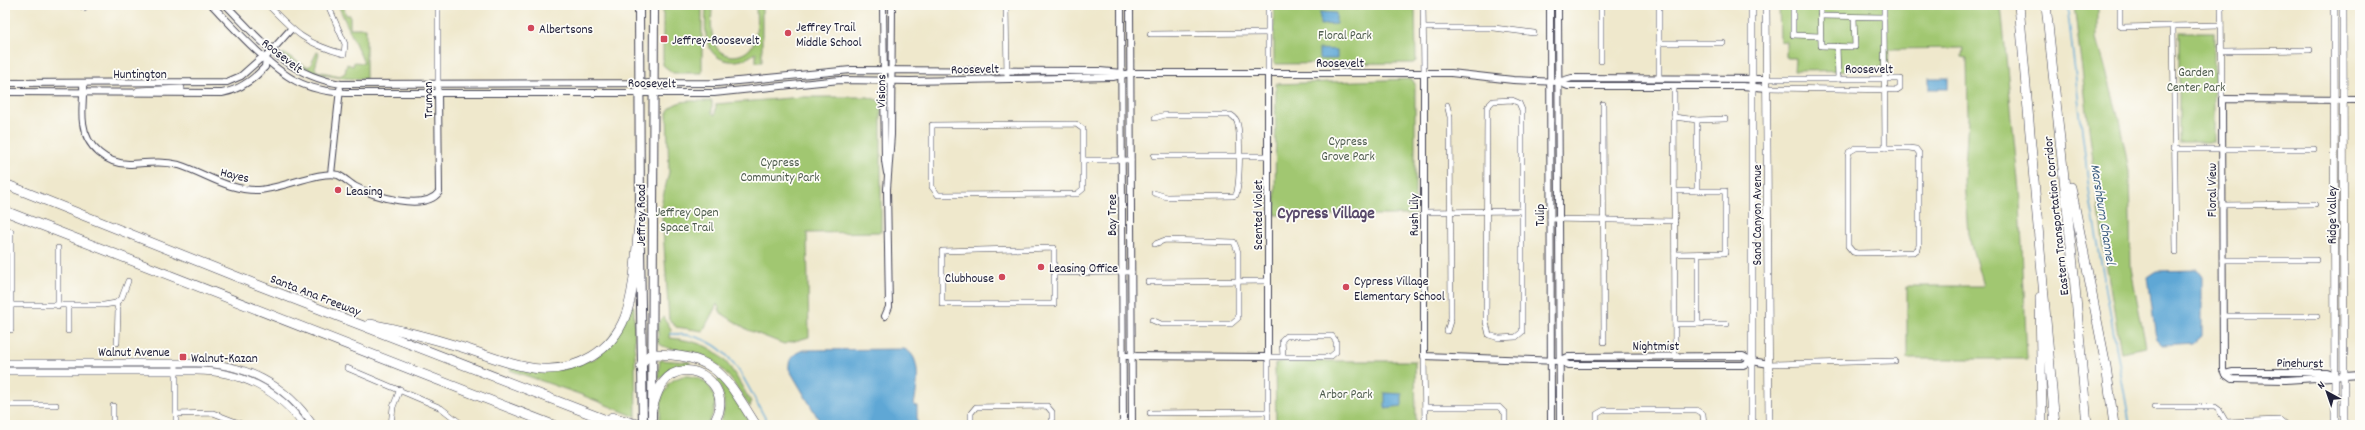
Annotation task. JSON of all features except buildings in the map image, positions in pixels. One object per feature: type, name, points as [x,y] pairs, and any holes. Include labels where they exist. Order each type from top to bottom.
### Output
[{"type":"highway","name":"Eastern Transportation Corridor","points":[[2019,5],[2055,425]]},
{"type":"highway","name":"Eastern Transportation Corridor","points":[[2046,5],[2059,124],[2087,425]]},
{"type":"highway","points":[[2059,124],[2106,366],[2114,425]]},
{"type":"highway","name":"Santa Ana Freeway","points":[[5,184],[619,425]]},
{"type":"highway","points":[[5,211],[553,425]]},
{"type":"highway","points":[[351,321],[402,330],[531,367],[552,369],[578,364],[592,357],[609,343],[624,318],[631,292],[640,215]]},
{"type":"highway","points":[[2042,274],[2038,309],[2042,425]]},
{"type":"highway","points":[[641,366],[643,361],[651,354],[693,357],[714,369],[733,388],[756,425]]},
{"type":"highway","points":[[652,412],[662,384],[669,377],[680,372],[696,372],[709,379],[718,394],[720,407],[712,425]]},
{"type":"highway","points":[[564,403],[640,425]]},
{"type":"main road","name":"Jeffrey Road","points":[[639,5],[641,366],[643,425]]},
{"type":"main road","name":"Jeffrey Road","points":[[652,425],[651,354],[655,92],[654,5]]},
{"type":"main road","name":"Sand Canyon Avenue","points":[[1752,5],[1752,425]]},
{"type":"main road","name":"Sand Canyon Avenue","points":[[1766,5],[1768,79],[1769,425]]},
{"type":"main road","name":"Ridge Valley","points":[[2334,7],[2335,425]]},
{"type":"main road","name":"Ridge Valley","points":[[2343,7],[2342,100],[2344,425]]},
{"type":"main road","name":"Walnut Avenue","points":[[5,363],[220,364],[256,375],[289,397],[312,425]]},
{"type":"main road","name":"Walnut Avenue","points":[[5,371],[214,372],[249,381],[280,400],[303,425]]},
{"type":"street","name":"Roosevelt","points":[[212,5],[266,57],[296,81],[321,90],[340,92],[714,93],[840,80],[1113,77],[1122,73]]},
{"type":"street","name":"Roosevelt","points":[[226,5],[271,52],[306,74],[341,84],[732,82],[816,72],[884,69],[1006,69],[1114,71],[1122,73],[1451,73],[1513,80],[1550,82],[1558,82],[1572,78],[1900,79],[1900,88],[1897,90],[1884,91],[1768,88],[1752,86],[1568,86],[1558,82]]},
{"type":"street","points":[[268,5],[291,29],[321,48],[344,54],[344,44],[328,5]]},
{"type":"street","name":"Truman","points":[[331,174],[343,177],[356,187],[390,200],[414,201],[437,194],[439,188],[438,5]]},
{"type":"street","name":"Visions","points":[[883,5],[885,161],[888,177],[889,307],[885,316]]},
{"type":"street","name":"Visions","points":[[888,177],[891,161],[892,5]]},
{"type":"street","points":[[1006,5],[1007,78]]},
{"type":"street","name":"Bay Tree","points":[[1121,5],[1123,425]]},
{"type":"street","name":"Bay Tree","points":[[1130,5],[1132,425]]},
{"type":"street","name":"Scented Violet","points":[[1268,5],[1268,425]]},
{"type":"street","name":"Rush Lily","points":[[1423,5],[1425,425]]},
{"type":"street","name":"Tulip","points":[[1550,5],[1551,425]]},
{"type":"street","name":"Tulip","points":[[1558,5],[1560,425]]},
{"type":"street","points":[[1601,5],[1601,61]]},
{"type":"street","points":[[1659,5],[1659,78]]},
{"type":"street","points":[[1793,5],[1793,35],[1820,36]]},
{"type":"street","points":[[1820,5],[1820,46],[1855,46],[1854,17]]},
{"type":"street","points":[[1884,5],[1884,148]]},
{"type":"street","points":[[2120,5],[2120,27],[2221,25]]},
{"type":"street","name":"Floral View","points":[[2221,5],[2222,316],[2223,370],[2225,374]]},
{"type":"street","points":[[2334,7],[2343,7]]},
{"type":"street","points":[[1820,16],[1884,17]]},
{"type":"street","points":[[2173,26],[2173,149],[2176,252]]},
{"type":"street","points":[[1423,28],[1494,28],[1534,33]]},
{"type":"street","name":"Huntington","points":[[5,92],[135,93],[182,89],[227,82],[241,76],[259,60],[266,57],[291,29]]},
{"type":"street","points":[[1150,34],[1268,33]]},
{"type":"street","points":[[1659,43],[1723,43]]},
{"type":"street","points":[[1837,46],[1838,79]]},
{"type":"street","points":[[2222,52],[2310,50]]},
{"type":"street","name":"Huntington","points":[[5,83],[83,83],[222,93],[237,89],[251,81],[265,67],[266,57]]},
{"type":"street","name":"Hayes","points":[[83,83],[83,123],[86,135],[99,153],[114,162],[126,164],[158,162],[176,164],[221,184],[242,189],[274,188],[331,174]]},
{"type":"street","points":[[533,83],[533,93]]},
{"type":"street","points":[[331,174],[341,84]]},
{"type":"street","points":[[1674,86],[1675,356]]},
{"type":"street","points":[[2222,99],[2360,100]]},
{"type":"street","points":[[1493,101],[1516,101],[1522,110],[1521,212],[1522,332],[1516,338],[1494,338],[1487,330],[1486,212],[1487,107],[1493,101]]},
{"type":"street","points":[[1604,104],[1604,342]]},
{"type":"street","points":[[1447,105],[1450,117],[1451,212],[1451,318],[1447,331]]},
{"type":"street","points":[[1154,193],[1167,197],[1236,195],[1238,187],[1239,156],[1238,126],[1236,118],[1231,115],[1166,115],[1155,118]]},
{"type":"street","points":[[1674,117],[1697,120],[1726,119]]},
{"type":"street","points":[[1697,120],[1697,191]]},
{"type":"street","points":[[1076,124],[1083,129],[1083,160],[1083,189],[1077,194],[938,195],[932,187],[932,125],[1076,124]]},
{"type":"street","points":[[1856,148],[1884,148],[1909,148],[1916,149],[1919,153],[1918,249],[1911,252],[1853,252],[1848,246],[1849,152],[1856,148]]},
{"type":"street","points":[[2173,149],[2314,149]]},
{"type":"street","points":[[1154,156],[1268,156]]},
{"type":"street","points":[[1083,160],[1131,160]]},
{"type":"street","points":[[1675,192],[1725,191],[1725,253],[1675,254]]},
{"type":"street","points":[[2222,205],[2315,204]]},
{"type":"street","points":[[1424,212],[1521,212]]},
{"type":"street","points":[[1550,219],[1675,222]]},
{"type":"street","points":[[5,229],[11,231],[11,330]]},
{"type":"street","points":[[1152,320],[1161,324],[1234,322],[1238,313],[1238,252],[1234,242],[1166,240],[1155,244]]},
{"type":"street","points":[[58,248],[58,306]]},
{"type":"street","points":[[1054,248],[1054,273],[1054,304],[942,304],[942,252],[1054,248]]},
{"type":"street","points":[[1698,254],[1698,324]]},
{"type":"street","points":[[2222,260],[2316,260]]},
{"type":"street","points":[[1054,273],[1132,272]]},
{"type":"street","points":[[1148,282],[1268,281]]},
{"type":"street","points":[[5,305],[68,306],[104,305],[116,303],[122,296],[128,282]]},
{"type":"street","points":[[116,303],[118,310],[117,343]]},
{"type":"street","points":[[68,306],[68,330]]},
{"type":"street","points":[[2222,316],[2317,316]]},
{"type":"street","points":[[1675,324],[1727,324]]},
{"type":"street","points":[[1123,356],[1268,357],[1283,357],[1330,357],[1336,352],[1336,341],[1332,336],[1286,336],[1282,340],[1283,357]]},
{"type":"street","name":"Nightmist","points":[[1424,356],[1478,356],[1559,361],[1569,365],[1743,365],[1752,361]]},
{"type":"street","name":"Nightmist","points":[[1559,361],[1568,357],[1675,356],[1743,356],[1752,361],[1768,364],[1895,360]]},
{"type":"street","points":[[176,363],[176,425]]},
{"type":"street","points":[[347,368],[400,389],[441,408],[463,425]]},
{"type":"street","name":"Pinehurst","points":[[2225,374],[2232,379],[2286,380],[2327,378],[2335,375],[2360,375]]},
{"type":"street","points":[[391,425],[393,407],[400,389]]},
{"type":"street","points":[[5,405],[56,405]]},
{"type":"street","points":[[971,425],[972,410],[980,405],[1043,405],[1052,412],[1052,425]]},
{"type":"street","points":[[113,406],[113,425]]},
{"type":"street","points":[[1424,407],[1494,407],[1503,410],[1505,425]]},
{"type":"street","points":[[2154,407],[2215,407],[2219,410],[2225,424],[2280,420],[2286,425]]},
{"type":"street","points":[[1597,425],[1597,416],[1600,412],[1696,410],[1701,412],[1704,417],[1704,425]]},
{"type":"street","points":[[1150,413],[1268,412]]},
{"type":"street","points":[[176,414],[213,413],[244,425]]},
{"type":"green space","points":[[338,5],[343,5],[346,15],[350,15],[350,28],[366,28],[366,79],[344,78],[323,74],[303,67],[283,56],[283,53],[307,67],[310,66],[317,52],[319,53],[315,68],[317,71],[340,76],[345,73],[347,64],[353,66],[354,62],[364,63]]},
{"type":"green space","points":[[663,5],[702,5],[702,73],[673,73],[663,65]]},
{"type":"green space","points":[[706,5],[712,5],[712,33],[717,48],[722,53],[734,56],[740,55],[751,48],[755,38],[756,5],[762,5],[762,62],[756,62],[756,52],[742,60],[735,61],[727,61],[714,54],[710,48],[706,36]]},
{"type":"green space","name":"Floral Park","points":[[1274,5],[1415,5],[1416,61],[1413,63],[1276,64],[1274,62]]},
{"type":"green space","points":[[1779,5],[2001,5],[2020,201],[2027,359],[1907,359],[1907,286],[1983,286],[1968,234],[1964,181],[1968,118],[1967,57],[1962,56],[1963,48],[1889,49],[1888,67],[1874,67],[1870,70],[1794,71],[1795,58],[1786,58],[1786,42],[1780,41]]},
{"type":"green space","points":[[2074,5],[2097,5],[2097,38],[2119,119],[2129,171],[2131,269],[2146,347],[2121,352],[2104,250]]},
{"type":"green space","name":"Garden Center Park","points":[[2179,32],[2214,32],[2214,142],[2179,142]]},
{"type":"green space","name":"Cypress Grove Park","points":[[1412,79],[1415,84],[1415,215],[1275,215],[1276,84]]},
{"type":"green space","name":"Cypress Community Park","points":[[802,97],[868,97],[881,101],[881,232],[807,233],[809,337],[784,344],[748,330],[721,313],[717,304],[703,331],[676,327],[669,320],[662,215],[662,201],[669,172],[667,113],[670,108],[680,102],[686,101],[712,101],[712,113],[715,115],[716,104]]},
{"type":"green space","points":[[632,306],[634,306],[636,417],[582,395],[510,370],[512,366],[533,371],[595,359]]},
{"type":"green space","points":[[664,317],[671,329],[670,338],[701,344],[721,356],[735,375],[751,402],[750,407],[733,382],[712,360],[703,355],[671,349],[658,343],[658,323]]},
{"type":"green space","points":[[660,360],[690,362],[689,367],[670,371],[660,379],[658,377]]},
{"type":"green space","name":"Arbor Park","points":[[1281,361],[1415,361],[1416,425],[1276,425],[1275,364]]},
{"type":"green space","points":[[683,376],[702,380],[708,385],[715,400],[712,417],[706,425],[659,425],[662,396],[668,387],[667,385],[675,379]]},
{"type":"green space","points":[[720,378],[752,425],[719,425],[724,408],[722,392],[717,381]]},
{"type":"water","points":[[1320,12],[1336,13],[1336,24],[1320,25]]},
{"type":"water","points":[[1319,49],[1337,50],[1337,59],[1319,59]]},
{"type":"water","points":[[1929,78],[1948,78],[1948,89],[1929,89]]},
{"type":"water","points":[[2197,270],[2202,277],[2202,336],[2194,343],[2162,345],[2156,339],[2148,277],[2157,271]]},
{"type":"water","points":[[904,349],[910,352],[916,365],[917,382],[914,405],[917,406],[917,425],[822,425],[789,369],[789,362],[792,357],[796,353],[803,350]]},
{"type":"water","points":[[1385,393],[1402,394],[1402,406],[1385,408]]},
{"type":"waterway","name":"Marshburn Channel","points":[[2067,5],[2091,205],[2130,425]]},
{"type":"waterway","points":[[671,334],[691,336],[708,341],[722,350],[733,362],[742,376],[769,425]]},
{"type":"place","name":"Albertsons","points":[[531,28]]},
{"type":"place","name":"Jeffrey Trail Middle School","points":[[788,33]]},
{"type":"place","name":"Jeffrey-Roosevelt","points":[[664,39]]},
{"type":"place","name":"Leasing","points":[[338,190]]},
{"type":"place","name":"Leasing Office","points":[[1041,267]]},
{"type":"place","name":"Clubhouse","points":[[1002,277]]},
{"type":"place","name":"Cypress Village Elementary School","points":[[1346,287]]},
{"type":"place","name":"Walnut-Kazan","points":[[183,357]]},
{"type":"district","name":"Cypress Village","points":[[1326,212]]},
{"type":"park label","name":"Jeffrey Open Space Trail","points":[[687,218]]}]
